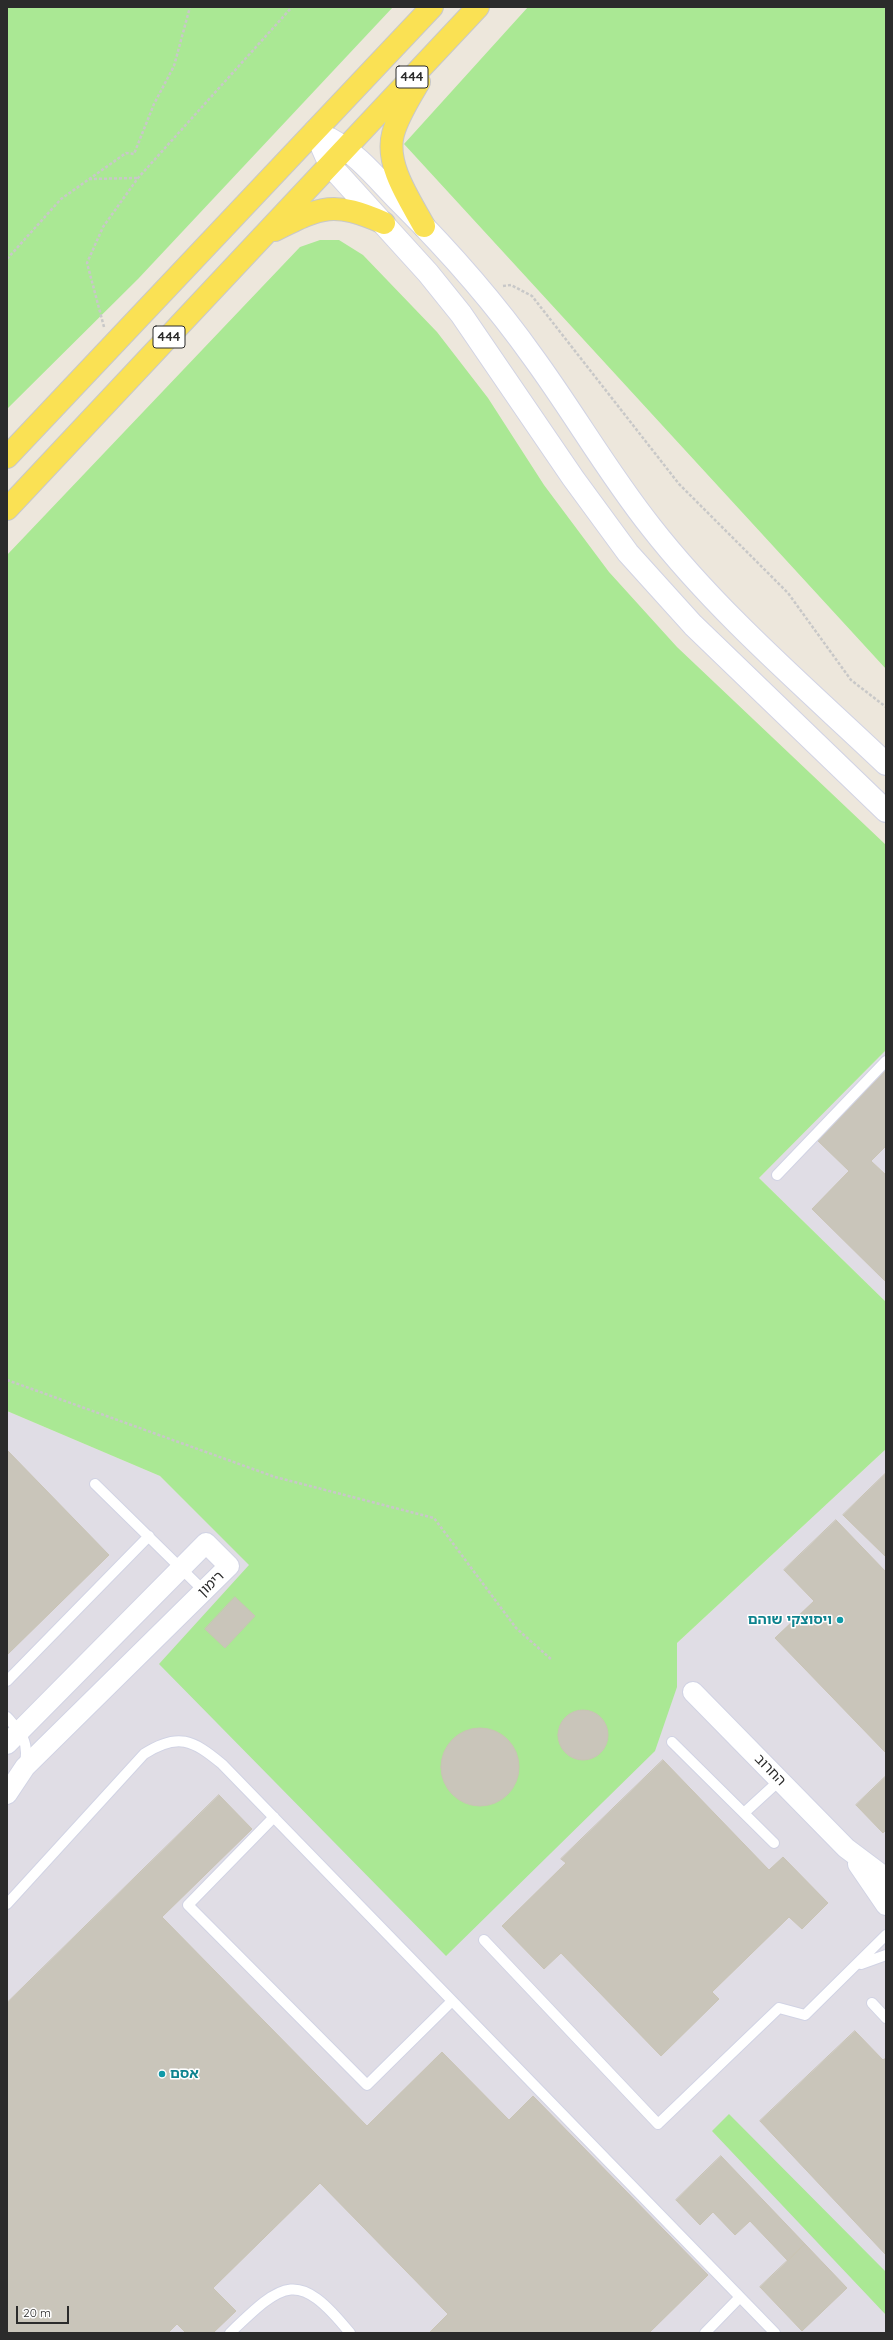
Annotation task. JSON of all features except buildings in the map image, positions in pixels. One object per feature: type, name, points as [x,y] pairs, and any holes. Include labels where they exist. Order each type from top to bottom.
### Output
[{"type":"main road","name":"444","points":[[7,457],[432,7]]},
{"type":"main road","name":"444","points":[[7,509],[478,7]]},
{"type":"main road","points":[[424,226],[399,176],[392,154],[393,135],[401,114],[433,56]]},
{"type":"main road","points":[[263,236],[300,218],[335,208],[355,211],[384,223]]},
{"type":"street","points":[[315,131],[346,148],[424,226],[481,290],[532,356],[605,465],[653,530],[711,596],[886,764]]},
{"type":"street","points":[[315,131],[330,165],[428,273],[461,314],[601,518],[652,581],[693,625],[886,811]]},
{"type":"street","name":"רימון","points":[[7,1794],[25,1767],[229,1566],[206,1543],[11,1731]]},
{"type":"street","name":"החרוב","points":[[693,1692],[846,1848],[886,1878]]},
{"type":"street","name":"החרוב","points":[[846,1848],[886,1905]]},
{"type":"lane","points":[[777,1175],[886,1061]]},
{"type":"lane","points":[[95,1484],[204,1591]]},
{"type":"lane","points":[[7,1681],[149,1536]]},
{"type":"lane","points":[[11,1731],[28,1748],[25,1767]]},
{"type":"lane","points":[[7,1904],[144,1754],[160,1744],[184,1741],[202,1747],[222,1764],[775,2333]]},
{"type":"lane","points":[[672,1742],[774,1842]]},
{"type":"lane","points":[[744,1813],[780,1780]]},
{"type":"lane","points":[[274,1818],[188,1905],[367,2085],[452,2001]]},
{"type":"lane","points":[[484,1940],[658,2124],[779,2008],[806,2015],[886,1935]]},
{"type":"lane","points":[[851,1971],[865,1962],[886,1955]]},
{"type":"lane","points":[[872,2003],[886,2018]]},
{"type":"lane","points":[[230,2333],[262,2302],[279,2292],[297,2289],[318,2297],[350,2333]]},
{"type":"lane","points":[[705,2333],[740,2297]]},
{"type":"path","points":[[7,259],[61,199],[126,153],[134,154],[154,104],[174,66],[190,7]]},
{"type":"path","points":[[109,349],[87,263],[103,227],[138,178],[292,7]]},
{"type":"path","points":[[88,179],[138,178]]},
{"type":"path","points":[[481,290],[511,285],[532,296],[679,484],[788,593],[851,680],[886,708]]},
{"type":"path","points":[[7,1380],[274,1477],[434,1518],[516,1628],[552,1660]]},
{"type":"shaded area","points":[[886,1050],[886,1302],[759,1178]]},
{"type":"shaded area","points":[[7,1411],[160,1476],[250,1565],[677,1687],[677,1643],[886,1449],[886,2333],[7,2333]]},
{"type":"green space","points":[[7,7],[393,7],[138,279],[7,409]]},
{"type":"green space","points":[[528,7],[886,7],[886,669],[404,144]]},
{"type":"green space","points":[[320,240],[339,240],[363,255],[437,332],[488,398],[544,485],[609,572],[677,647],[886,845],[886,1050],[759,1178],[886,1302],[886,1449],[677,1643],[677,1687],[655,1751],[446,1956],[159,1664],[249,1565],[160,1476],[7,1411],[7,555],[300,247]]},
{"type":"green space","points":[[729,2114],[886,2272],[886,2315],[712,2131]]},
{"type":"place","name":"ויסוצקי שוהם","points":[[840,1620]]},
{"type":"place","name":"אסם","points":[[162,2074]]}]
